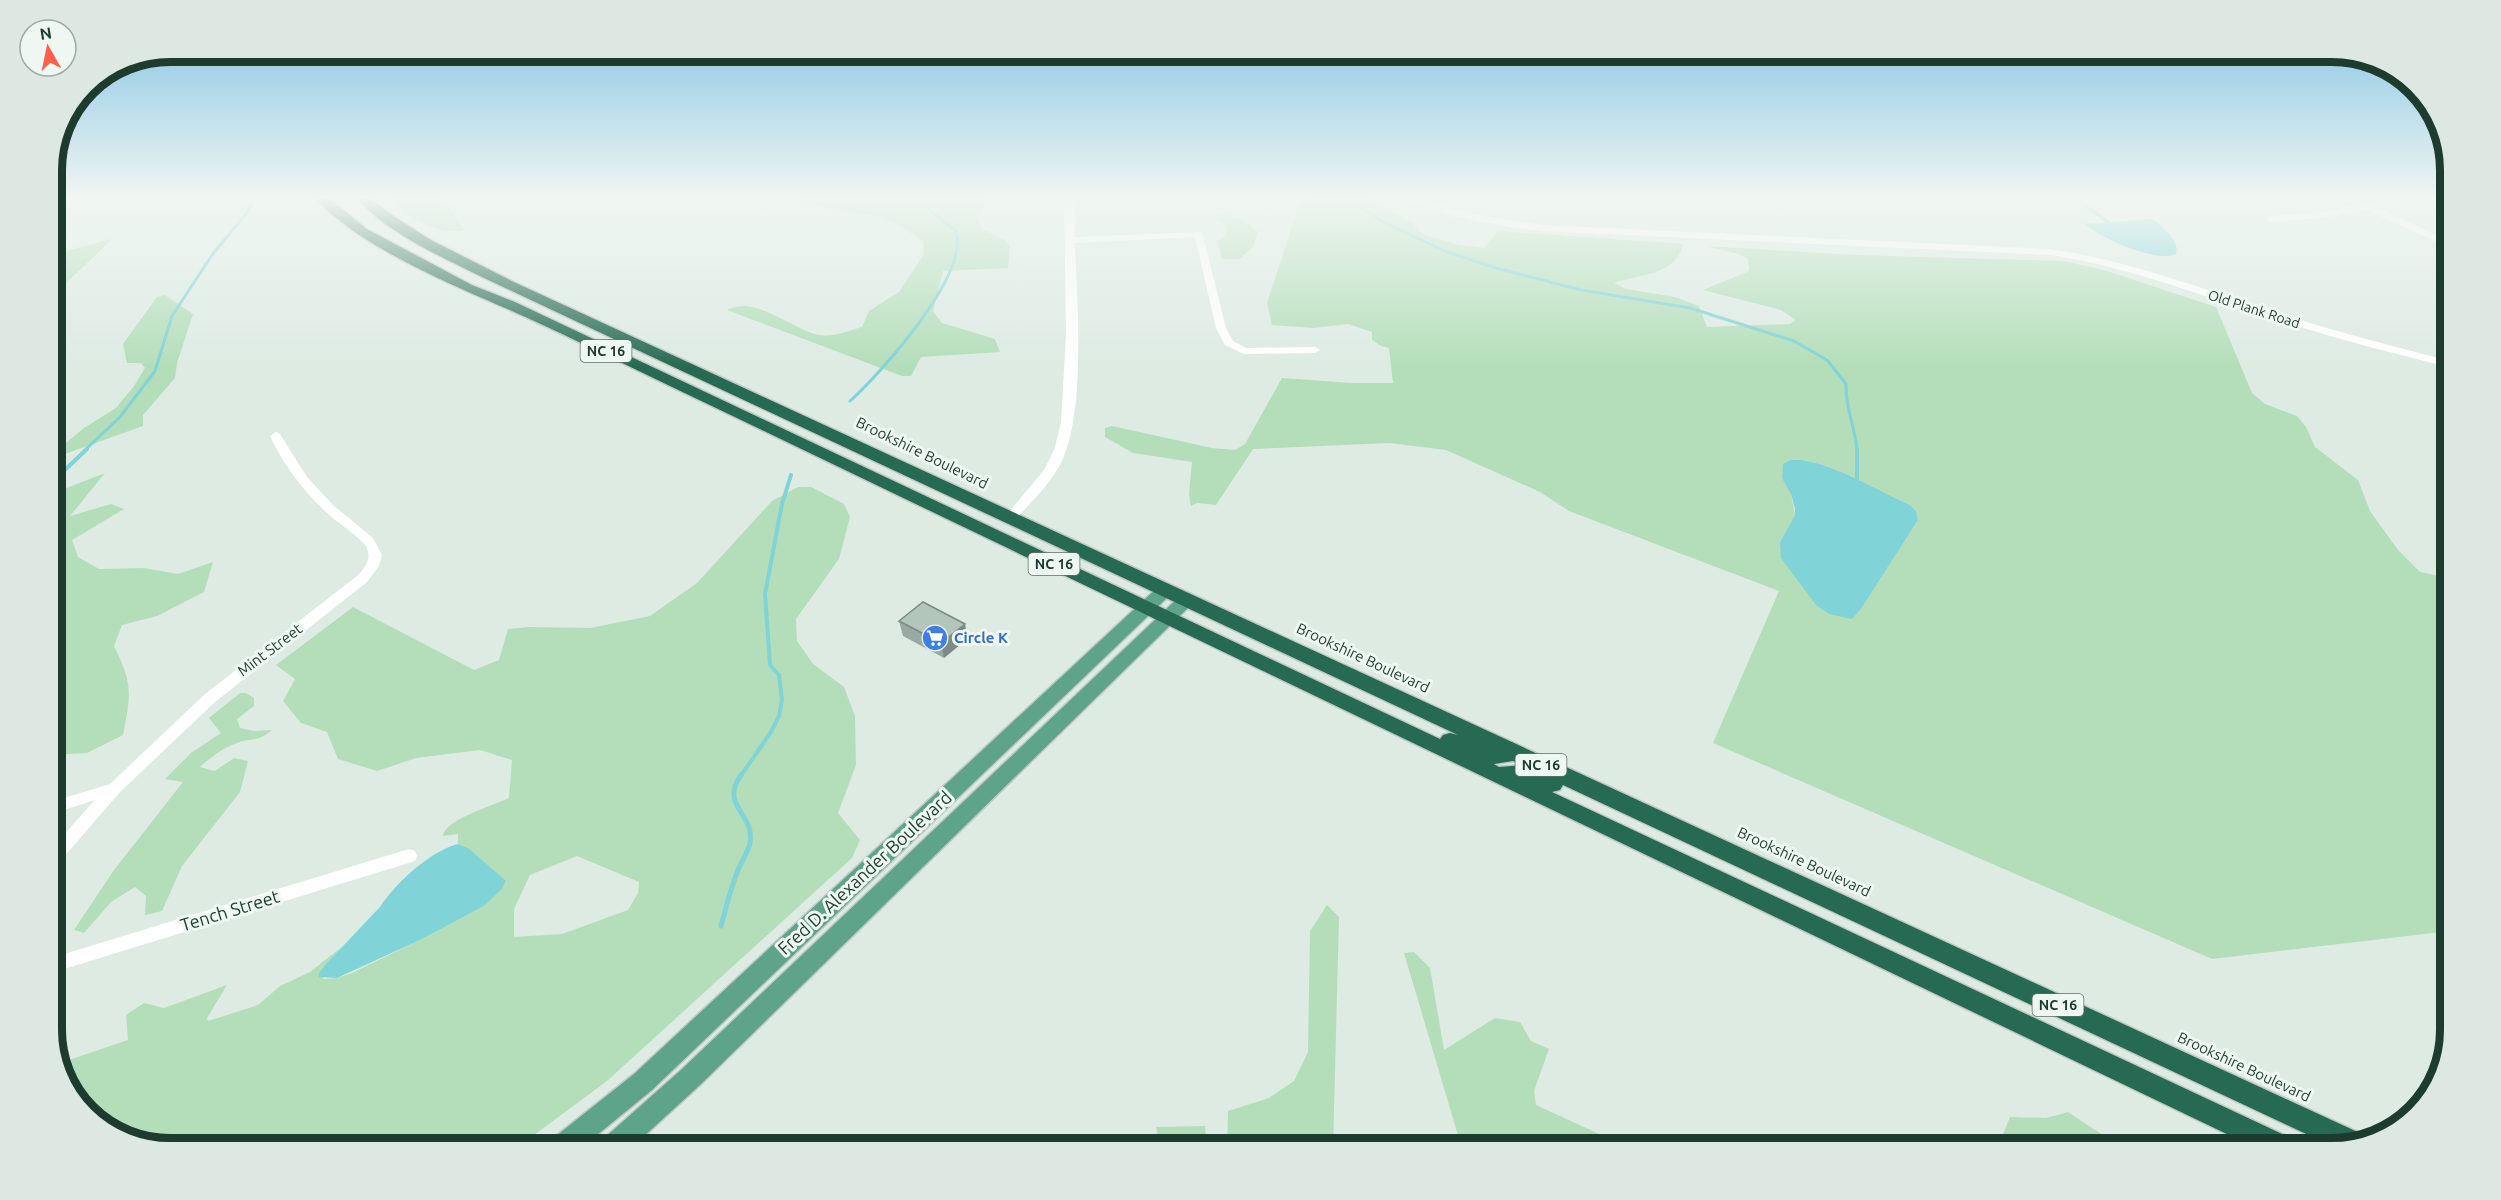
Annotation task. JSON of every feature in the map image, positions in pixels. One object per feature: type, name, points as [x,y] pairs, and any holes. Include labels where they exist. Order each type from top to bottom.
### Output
[{"type":"highway","name":"NC 16","points":[[403,254],[446,278],[510,305],[2263,1138]]},
{"type":"highway","name":"Brookshire Boulevard","points":[[448,254],[498,281],[1764,867],[2342,1138]]},
{"type":"highway","points":[[840,462],[936,493],[991,518],[1009,519]]},
{"type":"highway","points":[[1000,539],[1007,534],[1019,533],[1075,559],[1109,565]]},
{"type":"highway","points":[[1336,698],[1389,714],[1493,757],[1514,753]]},
{"type":"highway","points":[[1498,775],[1518,771],[1535,776],[1654,828],[1764,867]]},
{"type":"main road","name":"Fred D. Alexander Boulevard","points":[[574,1138],[643,1082],[1164,591]]},
{"type":"main road","name":"Fred D. Alexander Boulevard","points":[[623,1138],[707,1062],[1185,600]]},
{"type":"street","points":[[1009,519],[1052,467],[1061,446],[1067,422],[1070,388],[1070,254]]},
{"type":"street","points":[[1204,254],[1221,328],[1229,344],[1244,351],[1316,350]]},
{"type":"street","name":"Old Plank Road","points":[[2064,254],[2115,264],[2301,324],[2439,361]]},
{"type":"street","name":"Mint Street","points":[[62,848],[115,788],[227,682],[353,587],[367,575],[375,563],[375,551],[369,542],[303,480],[282,451],[276,436]]},
{"type":"street","points":[[62,805],[115,788]]},
{"type":"street","name":"Tench Street","points":[[62,963],[409,856]]},
{"type":"green space","points":[[62,254],[96,254],[62,287]]},
{"type":"green space","points":[[924,254],[1009,254],[1008,268],[943,271],[933,311],[942,323],[995,339],[1000,352],[921,357],[911,376],[902,376],[727,310],[738,306],[750,307],[775,315],[810,332],[830,335],[862,327],[869,311],[899,292]]},
{"type":"green space","points":[[1221,254],[1245,254],[1239,259],[1222,259]]},
{"type":"green space","points":[[1283,254],[1679,254],[1665,268],[1614,283],[1626,289],[1675,297],[1699,306],[1707,327],[1790,324],[1796,320],[1781,310],[1703,290],[1749,271],[1748,259],[1739,254],[1839,254],[2063,261],[2104,270],[2216,307],[2252,393],[2265,404],[2297,416],[2306,427],[2315,447],[2358,480],[2370,511],[2398,550],[2420,572],[2439,576],[2440,932],[2212,959],[1713,743],[1779,591],[1569,511],[1540,492],[1446,450],[1389,443],[1253,449],[1216,505],[1197,503],[1191,506],[1189,494],[1192,462],[1133,453],[1105,437],[1105,428],[1112,426],[1212,448],[1235,450],[1245,444],[1282,378],[1351,383],[1393,383],[1389,348],[1372,340],[1372,332],[1348,324],[1314,328],[1272,325],[1267,303]],"holes":[[[1791,460],[1819,464],[1851,476],[1910,505],[1916,511],[1918,520],[1863,606],[1780,542],[1795,515],[1791,494]]]},
{"type":"green space","points":[[165,295],[193,314],[177,363],[175,378],[143,415],[143,426],[62,455],[62,446],[84,428],[116,408],[145,368],[141,363],[127,363],[123,344],[157,297]]},
{"type":"green space","points":[[105,473],[70,516],[111,504],[124,509],[72,540],[78,557],[99,569],[144,568],[178,574],[213,562],[204,592],[157,616],[122,625],[114,646],[125,670],[129,689],[123,735],[87,753],[62,754],[62,490]]},
{"type":"green space","points":[[798,487],[811,487],[844,504],[850,517],[839,559],[796,619],[797,641],[813,664],[844,687],[855,716],[856,765],[838,813],[860,840],[852,858],[607,1081],[530,1138],[162,1138],[135,1133],[115,1124],[88,1102],[73,1078],[66,1061],[128,1040],[126,1015],[144,1003],[164,1008],[227,985],[207,1018],[208,1021],[258,1005],[280,986],[310,972],[343,946],[326,964],[323,979],[337,978],[352,973],[484,906],[501,890],[468,848],[458,844],[458,834],[443,836],[452,824],[460,819],[509,798],[512,760],[480,750],[416,758],[377,771],[338,759],[327,732],[301,723],[283,701],[295,679],[276,665],[353,607],[474,670],[499,660],[508,629],[590,628],[650,616],[697,583],[772,501]],"holes":[[[577,856],[639,882],[638,893],[628,910],[562,934],[514,937],[514,909],[530,875]]]},
{"type":"green space","points":[[240,693],[246,693],[254,698],[254,706],[237,719],[240,728],[254,731],[272,730],[262,737],[227,747],[200,767],[215,771],[234,758],[248,761],[240,792],[182,866],[162,911],[145,915],[146,896],[135,887],[111,902],[84,933],[74,930],[114,870],[183,782],[165,779],[191,753],[221,733],[209,718]]},
{"type":"green space","points":[[1327,905],[1339,917],[1333,1138],[1227,1138],[1228,1111],[1269,1098],[1294,1081],[1308,1052],[1310,931]]},
{"type":"green space","points":[[1414,952],[1430,968],[1444,1050],[1495,1018],[1520,1022],[1531,1041],[1549,1049],[1534,1091],[1536,1105],[1608,1138],[1459,1138],[1404,953]]},
{"type":"green space","points":[[2068,1112],[2107,1138],[2001,1138],[2010,1117],[2046,1118]]},
{"type":"green space","points":[[1205,1126],[1206,1138],[1158,1138],[1156,1127]]},
{"type":"water","points":[[2151,254],[2176,254],[2166,256]]},
{"type":"water","points":[[1791,460],[1835,469],[1910,505],[1916,511],[1918,520],[1863,606],[1852,619],[1829,614],[1816,605],[1781,558],[1780,542],[1795,515],[1791,494],[1782,478],[1783,464]]},
{"type":"water","points":[[458,844],[468,848],[506,881],[501,890],[484,906],[422,939],[337,978],[319,977],[319,973],[326,964],[404,879],[425,861]]},
{"type":"building","points":[[923,602],[965,624],[941,643],[899,621]]},
{"type":"waterway","points":[[85,450],[120,417],[155,371],[172,316],[213,254]]},
{"type":"waterway","points":[[850,401],[882,369],[920,321],[938,295],[955,254]]},
{"type":"waterway","points":[[1453,254],[1496,268],[1581,290],[1690,308],[1794,341],[1827,360],[1846,384],[1847,401],[1857,450]]},
{"type":"waterway","points":[[62,473],[87,449]]},
{"type":"waterway","points":[[1854,482],[1857,479],[1857,450]]},
{"type":"waterway","points":[[740,777],[771,732],[779,716],[782,700],[779,675],[770,665],[765,594],[782,504],[791,475]]},
{"type":"waterway","points":[[721,926],[728,899],[750,843],[748,824],[735,802],[735,786],[741,775]]},
{"type":"place","name":"Circle K","points":[[935,638]]}]
